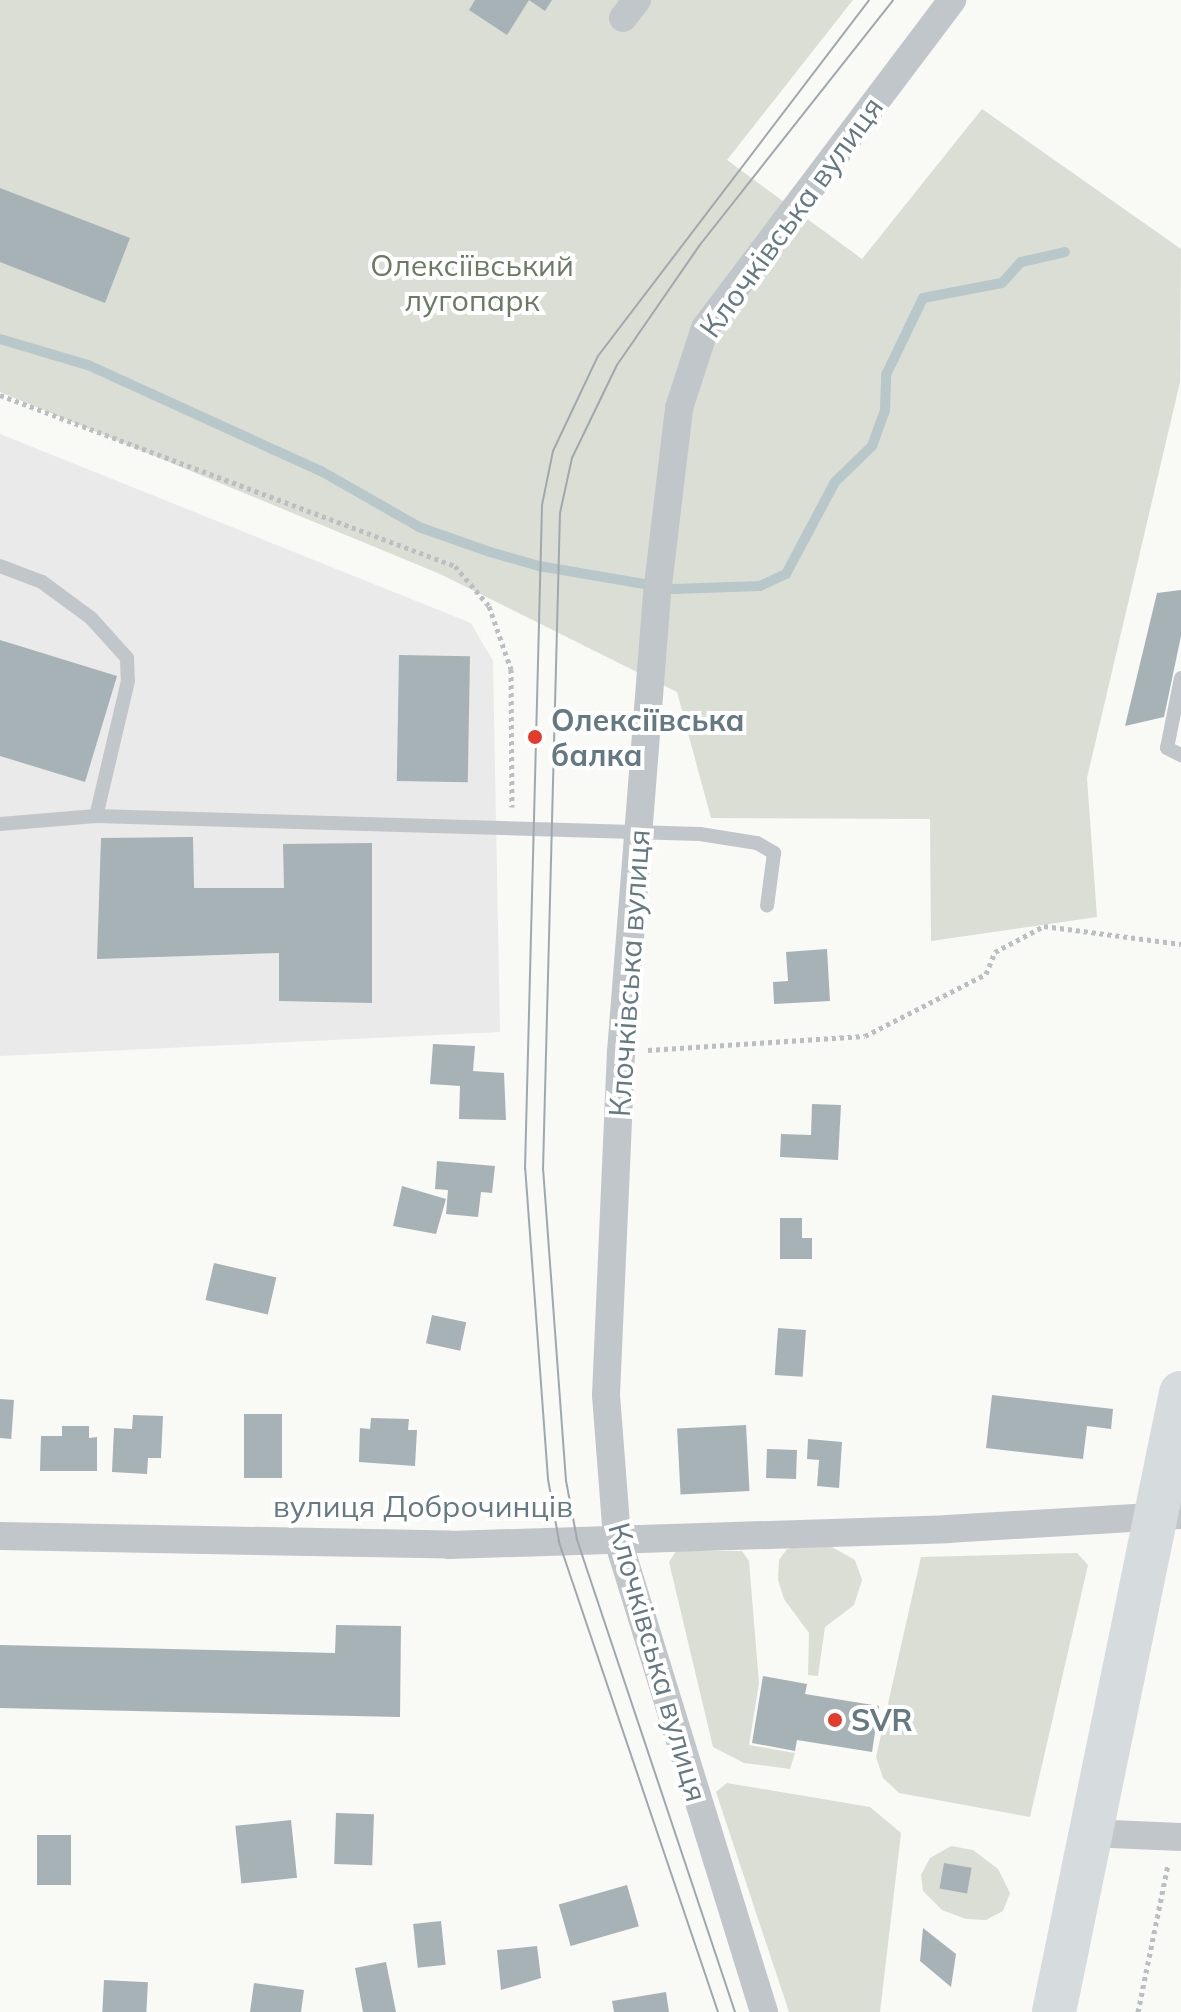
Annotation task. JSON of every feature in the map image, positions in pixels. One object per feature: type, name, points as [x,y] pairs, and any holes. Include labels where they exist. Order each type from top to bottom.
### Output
[{"type":"main road","points":[[1054,2012],[1088,1833],[1168,1515],[1181,1393]]},
{"type":"street","name":"Клочківська вулиця","points":[[764,2012],[617,1538],[606,1395],[621,1052],[658,585],[679,408],[691,361],[705,328],[952,0]]},
{"type":"street","name":"вулиця Доброчинців","points":[[0,1536],[449,1545],[947,1529],[1168,1515]]},
{"type":"street","points":[[1088,1833],[1178,1837]]},
{"type":"lane","points":[[0,566],[42,582],[91,618],[127,658],[128,681],[96,816]]},
{"type":"lane","points":[[1181,678],[1167,748],[1181,755]]},
{"type":"lane","points":[[0,824],[96,816],[638,830],[757,843],[774,853],[767,906]]},
{"type":"path","points":[[0,395],[455,566],[489,606],[511,669],[513,826]]},
{"type":"path","points":[[621,1052],[865,1036],[986,974],[995,952],[1044,926],[1181,944]]},
{"type":"path","points":[[1138,2012],[1178,1837]]},
{"type":"shaded area","points":[[0,434],[471,623],[493,661],[500,1032],[0,1056]]},
{"type":"green space","name":"Олексіївський лугопарк","points":[[0,0],[853,0],[727,160],[862,259],[982,109],[1181,249],[1180,382],[1087,778],[1097,917],[931,941],[930,819],[711,818],[677,692],[440,574],[0,392]]},
{"type":"green space","points":[[811,1544],[830,1546],[855,1560],[862,1580],[854,1605],[825,1627],[818,1676],[808,1675],[809,1633],[784,1599],[778,1580],[779,1560],[787,1549]]},
{"type":"green space","points":[[676,1551],[742,1551],[749,1561],[759,1683],[749,1745],[795,1753],[790,1769],[744,1763],[713,1747],[669,1562]]},
{"type":"green space","points":[[1077,1553],[1088,1565],[1030,1817],[899,1793],[883,1778],[876,1757],[921,1557]]},
{"type":"green space","points":[[727,1783],[870,1807],[901,1833],[880,2012],[789,2012],[716,1792]]},
{"type":"green space","points":[[951,1846],[973,1850],[998,1869],[1010,1893],[1003,1911],[986,1920],[966,1919],[942,1910],[923,1891],[921,1875],[930,1858]]},
{"type":"building","points":[[475,0],[529,0],[507,35],[469,10]]},
{"type":"building","points":[[529,0],[552,0],[545,11]]},
{"type":"building","points":[[0,188],[130,238],[105,303],[0,262]]},
{"type":"building","points":[[1181,590],[1181,636],[1164,717],[1125,726],[1157,593]]},
{"type":"building","points":[[0,640],[117,676],[85,782],[0,756]]},
{"type":"building","points":[[399,655],[470,656],[468,782],[397,781]]},
{"type":"building","points":[[193,837],[194,888],[284,888],[283,844],[372,843],[372,1003],[279,1001],[279,953],[97,959],[101,838]]},
{"type":"building","points":[[827,949],[830,1001],[774,1004],[773,982],[788,981],[786,952]]},
{"type":"building","points":[[433,1044],[475,1046],[473,1071],[504,1073],[506,1120],[459,1119],[460,1086],[430,1084]]},
{"type":"building","points":[[812,1104],[841,1105],[838,1160],[780,1157],[781,1134],[811,1135]]},
{"type":"building","points":[[437,1161],[495,1166],[492,1193],[481,1192],[478,1217],[446,1214],[448,1190],[435,1189]]},
{"type":"building","points":[[402,1186],[446,1199],[436,1234],[393,1226]]},
{"type":"building","points":[[780,1218],[802,1218],[802,1238],[812,1238],[812,1259],[780,1259]]},
{"type":"building","points":[[214,1263],[276,1277],[268,1314],[205,1300]]},
{"type":"building","points":[[432,1315],[466,1322],[460,1351],[426,1343]]},
{"type":"building","points":[[778,1328],[806,1330],[803,1377],[775,1375]]},
{"type":"building","points":[[992,1395],[1113,1409],[1111,1429],[1087,1426],[1083,1459],[986,1448]]},
{"type":"building","points":[[0,1399],[14,1400],[11,1439],[0,1438]]},
{"type":"building","points":[[244,1414],[282,1414],[282,1478],[244,1478]]},
{"type":"building","points":[[133,1415],[163,1416],[161,1458],[148,1458],[147,1474],[112,1472],[114,1428],[132,1429]]},
{"type":"building","points":[[371,1418],[409,1419],[408,1430],[417,1430],[415,1466],[359,1462],[360,1428],[370,1429]]},
{"type":"building","points":[[746,1425],[749,1491],[681,1495],[677,1429]]},
{"type":"building","points":[[62,1426],[89,1426],[89,1438],[97,1437],[97,1471],[40,1471],[41,1436],[62,1436]]},
{"type":"building","points":[[808,1439],[842,1442],[839,1488],[817,1486],[819,1460],[807,1459]]},
{"type":"building","points":[[767,1449],[797,1450],[796,1479],[766,1478]]},
{"type":"building","points":[[336,1625],[401,1626],[400,1717],[0,1708],[0,1645],[335,1653]]},
{"type":"building","points":[[763,1676],[807,1684],[805,1694],[879,1706],[872,1752],[797,1740],[795,1751],[752,1743]]},
{"type":"building","points":[[336,1813],[374,1814],[372,1865],[334,1864]]},
{"type":"building","points":[[291,1820],[297,1878],[241,1884],[235,1826]]},
{"type":"building","points":[[37,1835],[71,1835],[71,1885],[37,1885]]},
{"type":"building","points":[[944,1863],[972,1868],[967,1893],[939,1889]]},
{"type":"building","points":[[627,1885],[639,1926],[571,1946],[559,1905]]},
{"type":"building","points":[[441,1921],[446,1965],[418,1968],[413,1924]]},
{"type":"building","points":[[923,1928],[956,1954],[951,1987],[920,1961]]},
{"type":"building","points":[[537,1946],[541,1978],[501,1990],[497,1950]]},
{"type":"building","points":[[386,1962],[396,2012],[363,2012],[355,1968]]},
{"type":"building","points":[[104,1980],[148,1982],[146,2012],[102,2012]]},
{"type":"building","points":[[254,1983],[304,1990],[301,2012],[250,2012]]},
{"type":"building","points":[[666,1992],[669,2012],[614,2012],[612,2001]]},
{"type":"waterway","points":[[0,339],[88,365],[321,471],[419,527],[490,552],[539,566],[674,589],[760,586],[786,574],[835,482],[872,446],[885,410],[886,375],[923,298],[1002,283],[1021,262],[1065,252]]},
{"type":"tram line","points":[[718,2012],[559,1541],[548,1479],[525,1169],[542,505],[553,451],[598,356],[869,0]]},
{"type":"tram line","points":[[735,2012],[577,1539],[566,1481],[543,1170],[560,513],[572,458],[617,365],[699,246],[893,0]]},
{"type":"place","name":"Олексіївська балка","points":[[535,737]]},
{"type":"place","name":"SVR","points":[[835,1720]]}]
